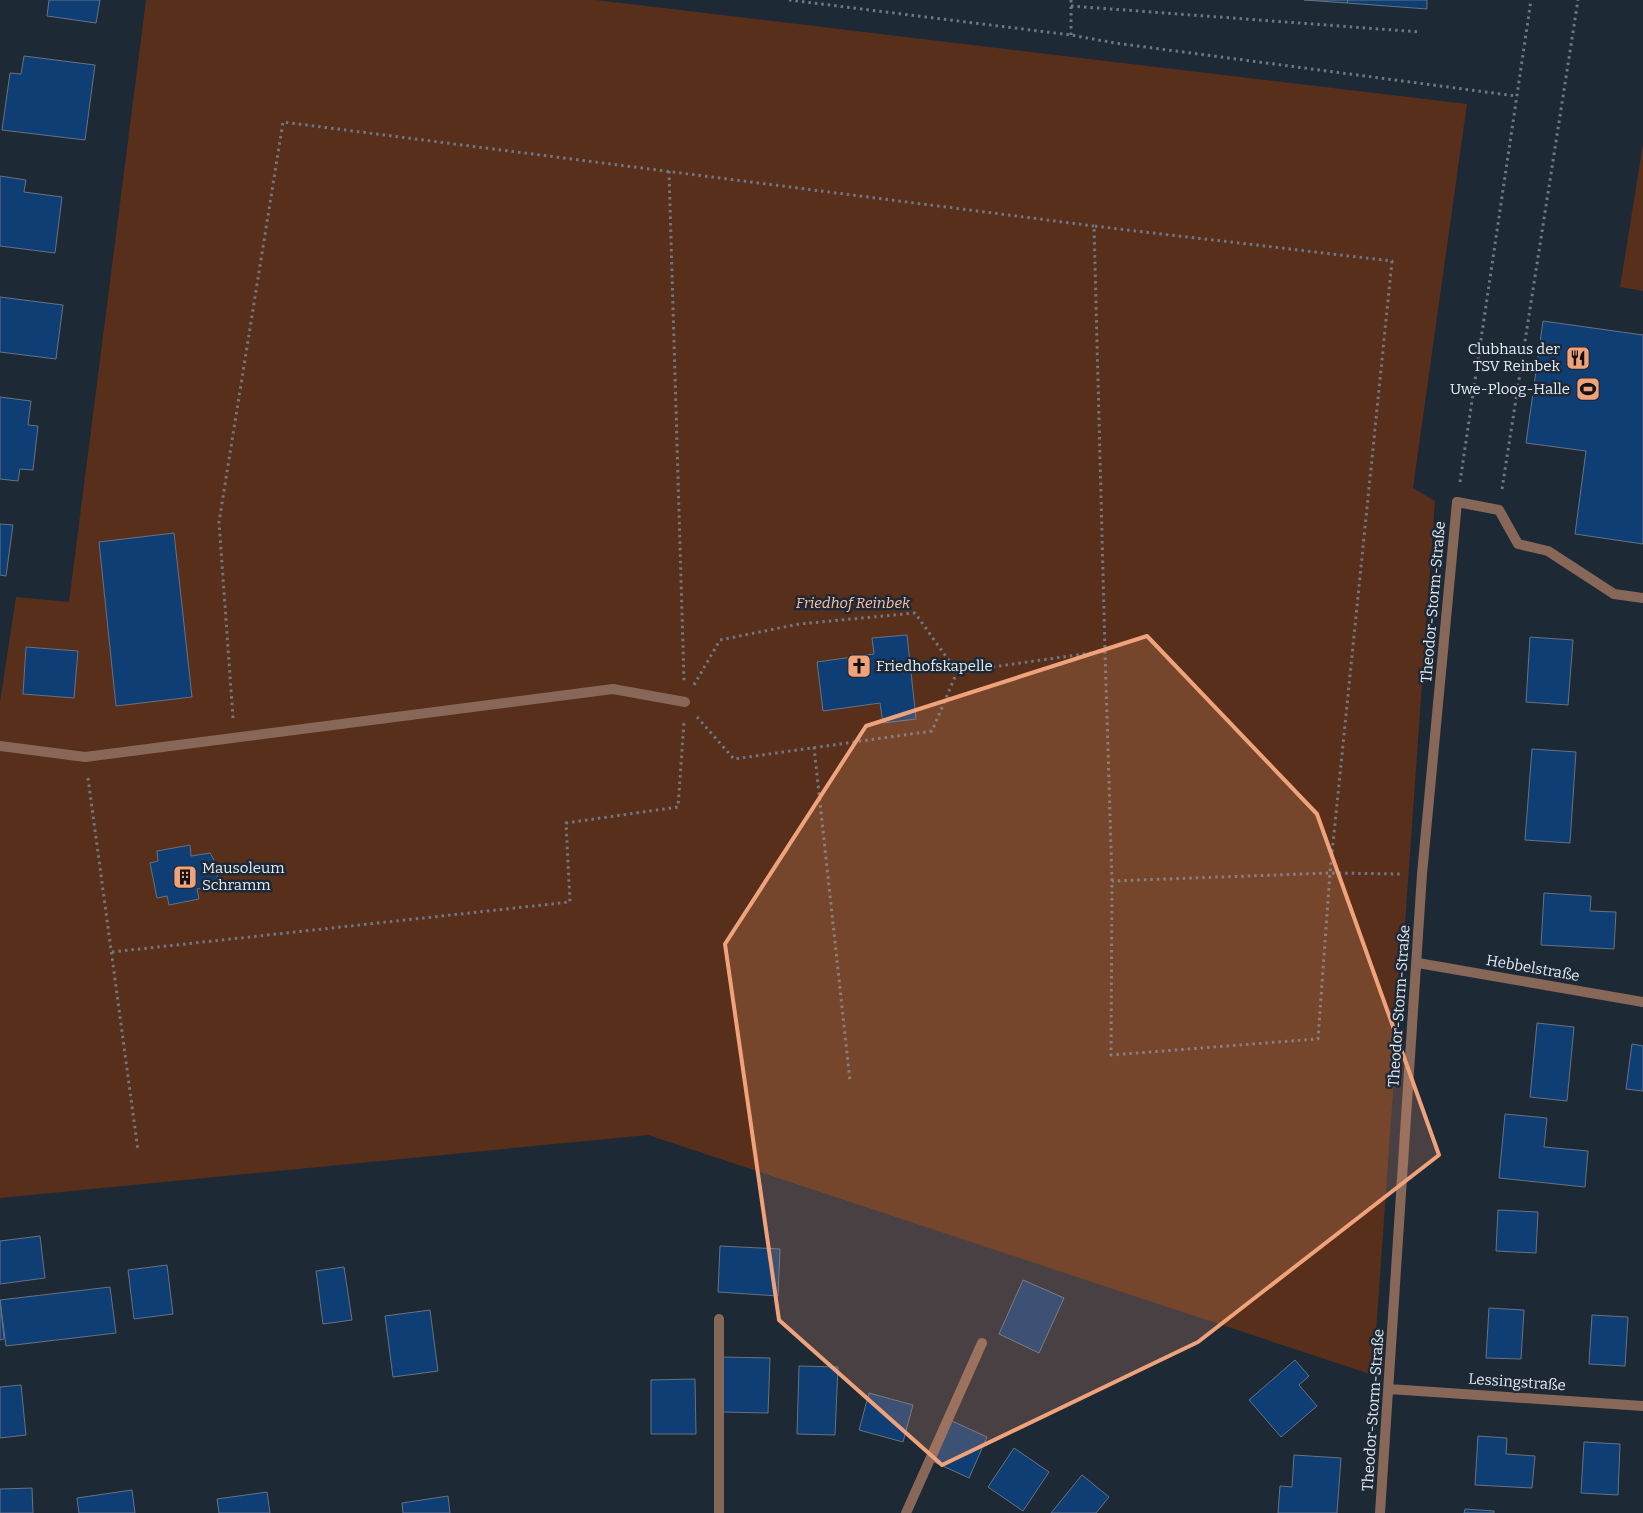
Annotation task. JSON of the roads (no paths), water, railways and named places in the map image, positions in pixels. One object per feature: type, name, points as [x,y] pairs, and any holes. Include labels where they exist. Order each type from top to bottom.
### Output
[{"type":"street","name":"Theodor-Storm-Straße","points":[[1380,1513],[1418,963],[1422,874],[1458,502],[1499,510],[1518,544],[1548,552],[1614,594],[1643,598]]},
{"type":"street","points":[[0,746],[85,757],[235,736],[613,689],[685,702]]},
{"type":"street","name":"Hebbelstraße","points":[[1418,963],[1643,1002]]},
{"type":"street","points":[[718,1513],[719,1319]]},
{"type":"street","points":[[906,1513],[982,1343]]},
{"type":"street","name":"Lessingstraße","points":[[1389,1389],[1643,1406]]},
{"type":"place","name":"Clubhaus der TSV Reinbek","points":[[1578,358]]},
{"type":"place","name":"Uwe-Ploog-Halle","points":[[1588,389]]},
{"type":"place","name":"Friedhofskapelle","points":[[859,666]]},
{"type":"place","name":"Mausoleum Schramm","points":[[185,877]]},
{"type":"park label","name":"Friedhof Reinbek","points":[[853,603]]}]
